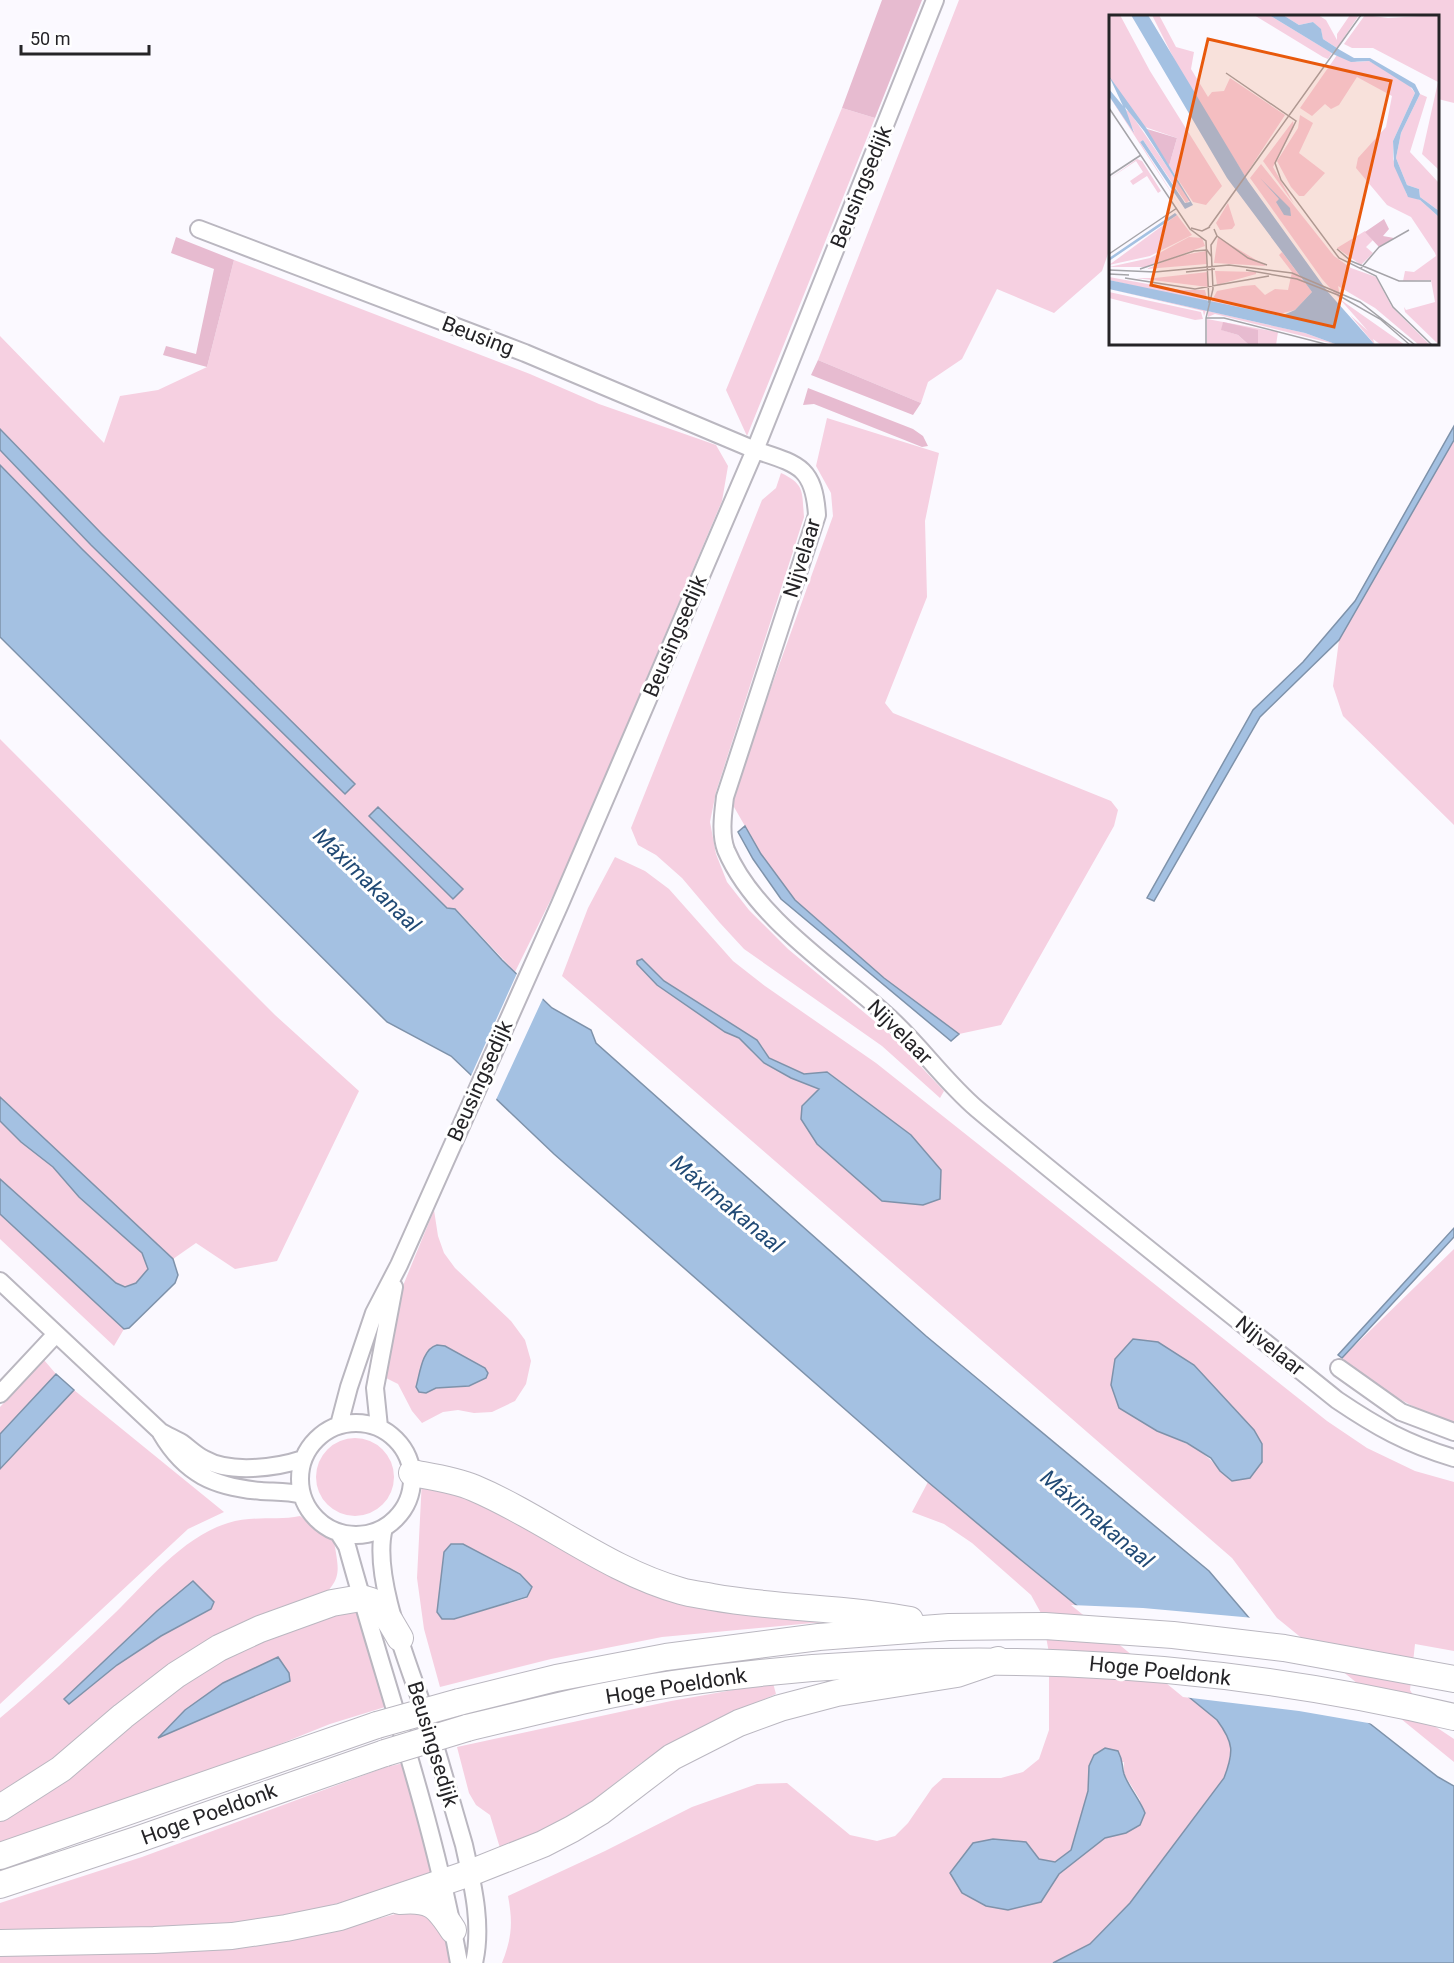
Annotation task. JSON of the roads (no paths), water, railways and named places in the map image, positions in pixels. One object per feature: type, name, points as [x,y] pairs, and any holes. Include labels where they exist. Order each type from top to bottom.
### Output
[{"type":"highway","points":[[412,1473],[471,1487],[499,1500],[631,1573],[681,1592],[753,1603],[878,1614],[949,1627]]},
{"type":"highway","points":[[0,1808],[61,1769],[159,1687],[219,1648],[260,1629],[332,1603],[361,1598],[379,1608],[390,1621],[399,1638]]},
{"type":"highway","name":"Hoge Poeldonk","points":[[0,1856],[377,1725],[459,1702],[556,1678],[666,1657],[819,1637],[949,1627],[1045,1626],[1173,1635],[1319,1654],[1454,1679]]},
{"type":"highway","points":[[0,1943],[232,1936],[340,1917],[470,1874],[543,1844],[600,1812],[672,1757],[739,1723],[780,1708],[837,1693],[957,1674],[998,1660]]},
{"type":"highway","name":"Hoge Poeldonk","points":[[0,1885],[385,1753],[467,1728],[615,1694],[670,1684],[775,1671],[909,1662],[998,1660],[1093,1664],[1221,1676],[1331,1692],[1454,1717]]},
{"type":"highway","points":[[387,1903],[425,1901],[441,1911],[453,1930]]},
{"type":"street","name":"Beusingsedijk","points":[[339,1425],[374,1313],[399,1265],[560,904],[755,450],[935,0]]},
{"type":"street","name":"Beusing","points":[[199,229],[525,353],[755,450]]},
{"type":"street","name":"Nijvelaar","points":[[755,450],[780,458],[805,471],[816,494],[817,515],[725,797],[722,826],[726,849],[741,877],[760,902],[798,942],[885,1013],[975,1108],[1337,1400],[1374,1426],[1424,1449],[1454,1458]]},
{"type":"street","name":"Beusingsedijk","points":[[379,1427],[375,1388],[399,1265]]},
{"type":"street","points":[[0,1281],[161,1432],[204,1459],[223,1467],[262,1467],[289,1464],[303,1459]]},
{"type":"street","points":[[0,1394],[56,1334]]},
{"type":"street","name":"Nijvelaar","points":[[1339,1368],[1401,1412],[1454,1432]]},
{"type":"street","points":[[364,1423],[379,1427],[392,1435],[402,1446],[409,1459],[412,1490],[397,1518],[384,1528],[369,1534],[354,1535],[338,1532],[322,1524],[310,1511],[302,1496],[300,1471],[303,1459],[321,1434],[339,1425],[364,1423]]},
{"type":"street","points":[[161,1432],[172,1452],[196,1473],[219,1485],[260,1491],[290,1492],[302,1496]]},
{"type":"street","name":"Beusingsedijk","points":[[384,1528],[380,1542],[380,1555],[399,1638],[426,1715],[464,1845],[477,1930],[474,1963]]},
{"type":"street","name":"Beusingsedijk","points":[[338,1532],[347,1546],[429,1824],[459,1963]]},
{"type":"water","points":[[1454,426],[1454,440],[1339,640],[1260,717],[1154,901],[1147,898],[1253,710],[1303,662],[1355,601]]},
{"type":"water","points":[[0,429],[101,533],[355,784],[345,794],[91,545],[0,450]]},
{"type":"water","name":"Máximakanaal","points":[[0,465],[82,549],[447,908],[455,909],[502,960],[552,1008],[591,1030],[596,1043],[926,1336],[1209,1571],[1256,1626],[1350,1708],[1438,1777],[1454,1786],[1454,1963],[1053,1963],[1090,1944],[1130,1903],[1224,1778],[1230,1761],[1231,1748],[1227,1735],[1217,1720],[928,1482],[554,1154],[451,1056],[387,1022],[0,637]]},
{"type":"water","points":[[378,807],[463,889],[453,899],[369,816]]},
{"type":"water","points":[[745,826],[761,854],[795,900],[884,978],[959,1034],[951,1041],[781,899],[753,859],[738,832]]},
{"type":"water","points":[[642,959],[664,981],[757,1040],[769,1058],[804,1074],[827,1072],[911,1135],[941,1170],[940,1199],[923,1205],[882,1201],[817,1144],[801,1119],[802,1106],[819,1089],[791,1078],[764,1063],[739,1038],[725,1032],[657,985],[637,964],[637,961]]},
{"type":"water","points":[[0,1097],[173,1259],[178,1275],[175,1283],[129,1328],[124,1329],[0,1214],[0,1179],[116,1283],[125,1287],[136,1283],[148,1269],[142,1253],[79,1197],[53,1167],[21,1142],[0,1121]]},
{"type":"water","points":[[1454,1228],[1454,1237],[1342,1358],[1338,1355]]},
{"type":"water","points":[[1133,1339],[1158,1342],[1194,1365],[1254,1430],[1262,1444],[1262,1462],[1250,1478],[1232,1481],[1220,1471],[1211,1458],[1187,1443],[1157,1431],[1119,1408],[1111,1385],[1115,1359]]},
{"type":"water","points":[[437,1345],[445,1346],[485,1368],[488,1373],[486,1378],[469,1386],[436,1388],[426,1393],[419,1392],[416,1387],[422,1362],[428,1351]]},
{"type":"water","points":[[56,1374],[74,1390],[0,1469],[0,1434]]},
{"type":"water","points":[[451,1544],[463,1544],[520,1574],[532,1587],[527,1597],[454,1619],[442,1619],[437,1612],[444,1552]]},
{"type":"water","points":[[193,1581],[214,1602],[211,1609],[161,1636],[117,1665],[69,1704],[64,1699],[157,1611]]},
{"type":"water","points":[[278,1657],[289,1673],[290,1681],[158,1738],[185,1710],[223,1683]]},
{"type":"water","points":[[1105,1748],[1118,1751],[1120,1755],[1126,1779],[1145,1813],[1140,1825],[1126,1833],[1105,1838],[1059,1874],[1041,1902],[1008,1910],[986,1906],[962,1893],[950,1873],[973,1843],[993,1839],[1026,1842],[1039,1859],[1055,1862],[1071,1850],[1088,1791],[1089,1766],[1094,1755]]}]
